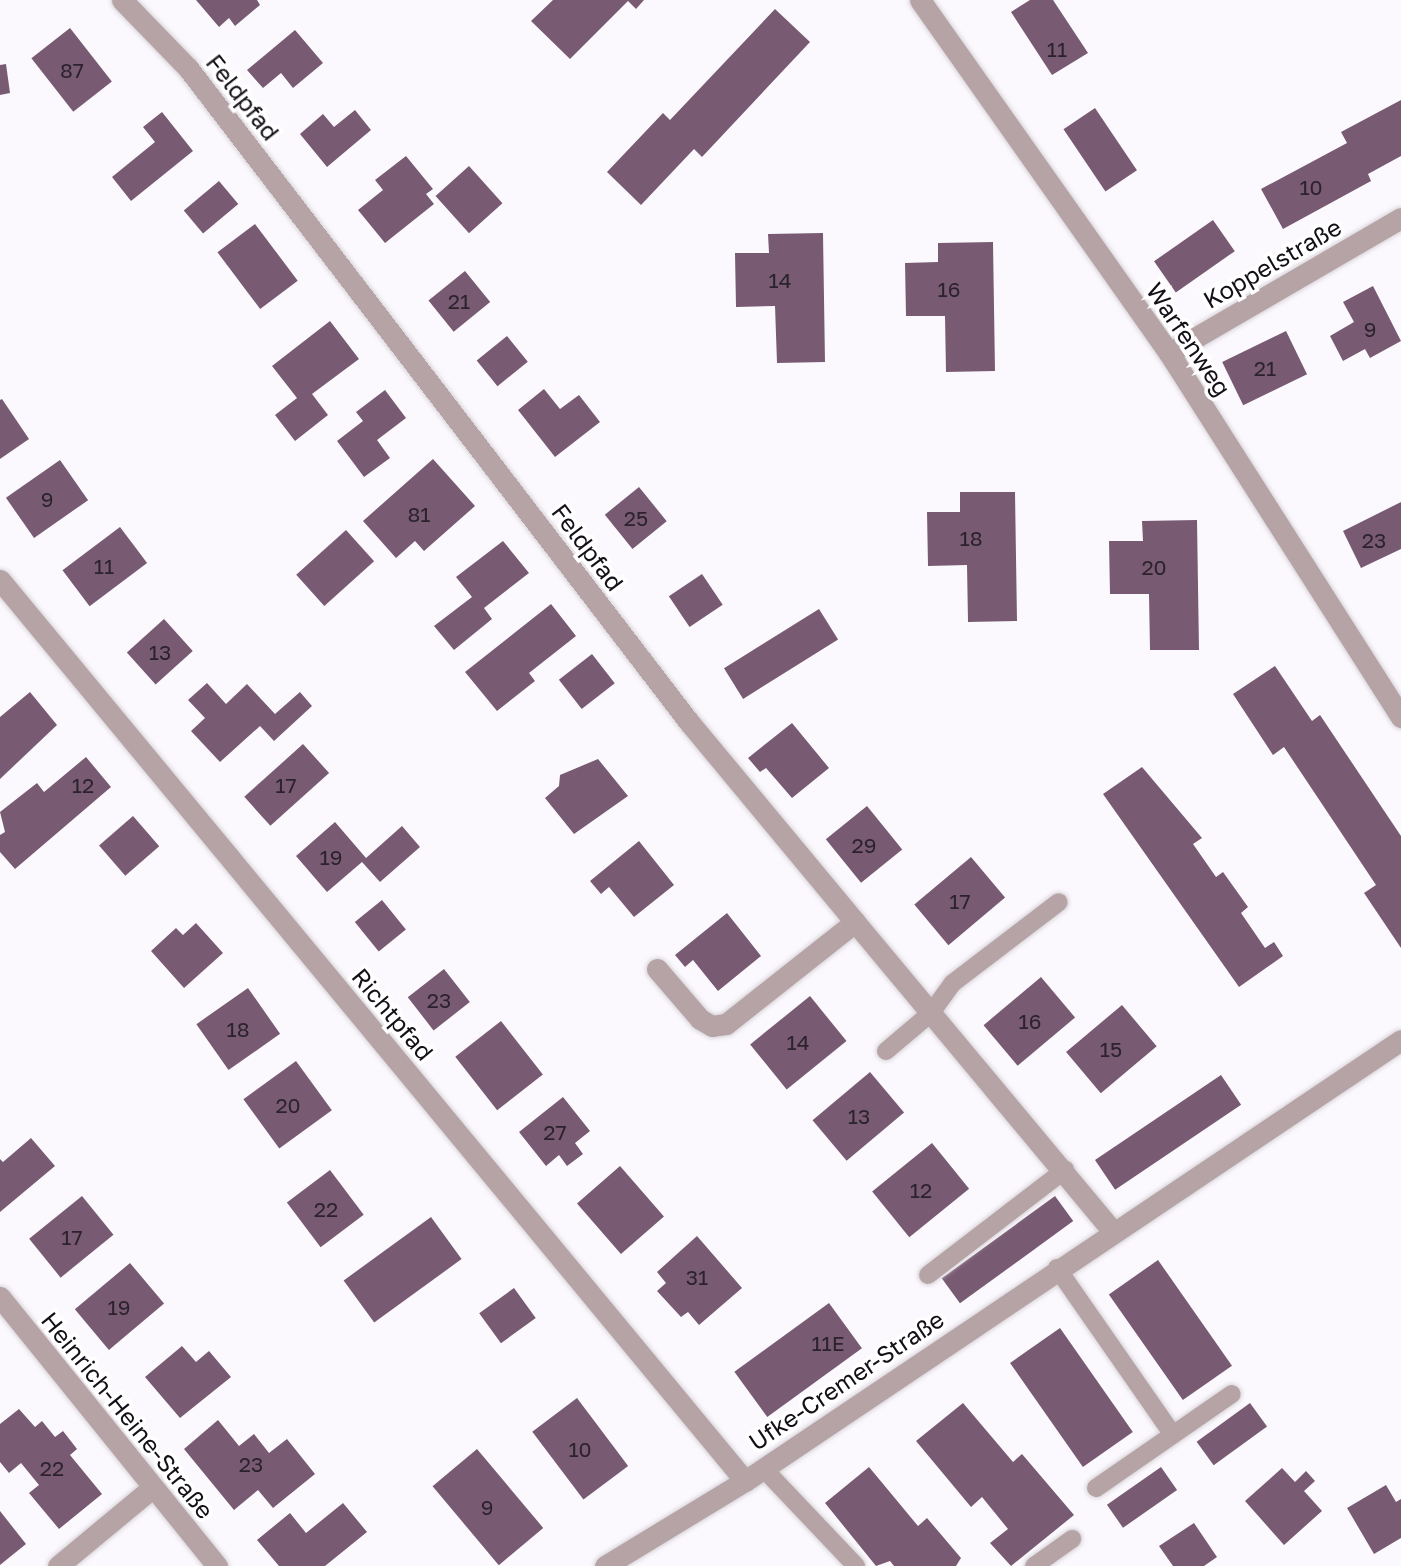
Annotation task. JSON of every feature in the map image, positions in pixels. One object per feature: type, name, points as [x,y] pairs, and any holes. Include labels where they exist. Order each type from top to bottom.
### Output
[{"type":"street","name":"Feldpfad","points":[[122,0],[188,68],[689,722],[855,922]]},
{"type":"street","name":"Warfenweg","points":[[920,0],[1169,353],[1401,717]]},
{"type":"street","name":"Koppelstraße","points":[[1169,353],[1401,218]]},
{"type":"street","name":"Richtpfad","points":[[0,580],[745,1481]]},
{"type":"street","points":[[657,970],[701,1019],[712,1026],[726,1024],[855,922],[1065,1170],[1112,1230]]},
{"type":"street","name":"Ufke-Cremer-Straße","points":[[605,1566],[764,1469],[1112,1230],[1401,1040]]},
{"type":"street","name":"Heinrich-Heine-Straße","points":[[0,1297],[217,1566]]},
{"type":"street","points":[[58,1566],[152,1488]]},
{"type":"lane","points":[[886,1051],[931,1013],[953,983],[1059,902]]},
{"type":"lane","points":[[928,1275],[1065,1170]]},
{"type":"lane","points":[[1056,1268],[1173,1435]]},
{"type":"lane","points":[[1096,1488],[1232,1394]]},
{"type":"lane","points":[[764,1469],[856,1566]]},
{"type":"lane","points":[[1034,1566],[1072,1539]]},
{"type":"building","points":[[196,0],[257,0],[260,5],[235,26],[229,18],[219,27]]},
{"type":"building","points":[[553,0],[644,0],[636,9],[628,1],[570,59],[531,21]]},
{"type":"building","points":[[1030,0],[1053,0],[1088,53],[1052,75],[1011,12]]},
{"type":"building","points":[[775,9],[810,42],[702,157],[694,149],[641,205],[607,172],[663,113],[670,120]]},
{"type":"building","points":[[70,28],[112,82],[73,112],[31,58]]},
{"type":"building","points":[[295,30],[323,63],[293,88],[281,73],[263,88],[247,70]]},
{"type":"building","points":[[6,64],[10,93],[0,95],[0,65]]},
{"type":"building","points":[[1401,100],[1401,156],[1368,174],[1371,181],[1283,229],[1261,189],[1347,143],[1341,132]]},
{"type":"building","points":[[1095,108],[1137,170],[1105,191],[1063,129]]},
{"type":"building","points":[[355,110],[371,130],[327,167],[300,134],[323,114],[334,127]]},
{"type":"building","points":[[162,112],[193,151],[131,201],[112,177],[155,142],[143,127]]},
{"type":"building","points":[[406,156],[433,189],[426,194],[434,204],[385,243],[358,210],[383,190],[375,180]]},
{"type":"building","points":[[469,166],[502,203],[469,233],[436,196]]},
{"type":"building","points":[[219,181],[238,204],[203,234],[184,211]]},
{"type":"building","points":[[1213,220],[1235,251],[1176,292],[1154,261]]},
{"type":"building","points":[[255,224],[298,281],[260,309],[217,252]]},
{"type":"building","points":[[823,233],[825,362],[777,363],[775,306],[736,307],[735,253],[769,253],[768,234]]},
{"type":"building","points":[[993,242],[995,371],[946,372],[945,316],[906,316],[905,263],[938,262],[938,243]]},
{"type":"building","points":[[465,271],[490,302],[454,332],[428,301]]},
{"type":"building","points":[[1373,286],[1401,341],[1370,358],[1365,349],[1343,361],[1330,336],[1354,322],[1343,302]]},
{"type":"building","points":[[330,321],[359,359],[312,394],[328,415],[295,441],[275,415],[297,398],[272,366]]},
{"type":"building","points":[[1286,331],[1307,374],[1243,405],[1222,362]]},
{"type":"building","points":[[507,336],[528,362],[497,386],[477,361]]},
{"type":"building","points":[[544,389],[560,409],[579,395],[600,422],[555,457],[518,410]]},
{"type":"building","points":[[385,390],[406,418],[377,440],[390,458],[364,477],[337,441],[363,421],[356,412]]},
{"type":"building","points":[[2,399],[29,439],[0,459],[0,400]]},
{"type":"building","points":[[433,459],[475,506],[424,551],[415,541],[396,558],[363,521]]},
{"type":"building","points":[[60,460],[88,500],[34,538],[6,498]]},
{"type":"building","points":[[639,487],[667,521],[632,549],[605,515]]},
{"type":"building","points":[[960,492],[1015,492],[1017,621],[968,622],[967,565],[928,566],[927,512],[960,512]]},
{"type":"building","points":[[1401,502],[1401,549],[1361,568],[1343,531]]},
{"type":"building","points":[[1197,520],[1199,650],[1150,650],[1149,594],[1110,594],[1109,541],[1143,541],[1142,521]]},
{"type":"building","points":[[120,527],[147,563],[90,606],[62,570]]},
{"type":"building","points":[[346,530],[374,561],[324,606],[296,575]]},
{"type":"building","points":[[503,541],[529,573],[484,608],[492,619],[454,650],[434,626],[472,597],[456,577]]},
{"type":"building","points":[[702,574],[723,605],[690,627],[669,596]]},
{"type":"building","points":[[551,604],[576,636],[529,673],[535,681],[497,711],[465,672]]},
{"type":"building","points":[[819,609],[838,640],[743,699],[724,668]]},
{"type":"building","points":[[164,619],[193,651],[156,684],[127,652]]},
{"type":"building","points":[[592,654],[615,683],[582,709],[559,680]]},
{"type":"building","points":[[1275,666],[1312,721],[1320,715],[1401,836],[1401,948],[1364,893],[1376,885],[1284,747],[1273,755],[1233,694]]},
{"type":"building","points":[[207,683],[226,704],[247,684],[275,714],[300,692],[312,706],[274,741],[260,726],[220,762],[191,731],[205,718],[188,700]]},
{"type":"building","points":[[30,692],[57,725],[0,779],[0,717]]},
{"type":"building","points":[[792,723],[829,768],[792,798],[766,768],[760,772],[748,758]]},
{"type":"building","points":[[303,744],[329,773],[270,826],[244,797]]},
{"type":"building","points":[[86,757],[111,787],[15,869],[0,852],[0,835],[5,832],[0,812],[37,783],[44,792]]},
{"type":"building","points":[[598,759],[628,796],[574,834],[545,798],[559,786],[560,775]]},
{"type":"building","points":[[1142,767],[1202,838],[1193,844],[1216,877],[1223,872],[1248,907],[1241,913],[1265,948],[1274,942],[1283,956],[1239,987],[1103,794]]},
{"type":"building","points":[[867,806],[902,850],[861,883],[826,839]]},
{"type":"building","points":[[133,816],[159,846],[125,876],[99,846]]},
{"type":"building","points":[[335,822],[366,858],[402,826],[420,847],[380,882],[362,862],[327,892],[296,856]]},
{"type":"building","points":[[639,841],[674,885],[634,917],[609,887],[601,894],[590,881]]},
{"type":"building","points":[[971,857],[1005,898],[948,945],[914,905]]},
{"type":"building","points":[[382,900],[406,930],[379,952],[355,922]]},
{"type":"building","points":[[727,913],[761,956],[718,991],[693,960],[685,967],[675,955]]},
{"type":"building","points":[[196,923],[223,953],[184,988],[151,951],[176,928],[183,935]]},
{"type":"building","points":[[444,969],[470,1002],[434,1030],[408,997]]},
{"type":"building","points":[[1041,977],[1075,1018],[1018,1066],[984,1025]]},
{"type":"building","points":[[248,988],[280,1034],[229,1070],[196,1024]]},
{"type":"building","points":[[810,996],[847,1041],[787,1090],[750,1044]]},
{"type":"building","points":[[1122,1005],[1157,1046],[1101,1093],[1066,1052]]},
{"type":"building","points":[[501,1021],[543,1075],[497,1110],[455,1057]]},
{"type":"building","points":[[296,1061],[332,1110],[279,1149],[243,1099]]},
{"type":"building","points":[[870,1072],[904,1113],[847,1161],[813,1120]]},
{"type":"building","points":[[1221,1075],[1241,1105],[1115,1190],[1095,1160]]},
{"type":"building","points":[[563,1097],[590,1131],[575,1143],[583,1154],[567,1166],[559,1155],[546,1166],[519,1132]]},
{"type":"building","points":[[31,1138],[55,1166],[0,1212],[0,1159],[3,1162]]},
{"type":"building","points":[[932,1143],[969,1189],[909,1237],[872,1191]]},
{"type":"building","points":[[620,1166],[664,1217],[621,1254],[577,1203]]},
{"type":"building","points":[[330,1170],[364,1215],[321,1247],[287,1202]]},
{"type":"building","points":[[82,1196],[113,1235],[61,1278],[29,1239]]},
{"type":"building","points":[[1055,1196],[1073,1221],[960,1303],[942,1278]]},
{"type":"building","points":[[431,1217],[462,1259],[374,1323],[344,1280]]},
{"type":"building","points":[[697,1236],[742,1288],[699,1325],[688,1312],[681,1317],[657,1291],[666,1283],[657,1272]]},
{"type":"building","points":[[1158,1260],[1232,1366],[1183,1400],[1109,1294]]},
{"type":"building","points":[[130,1263],[164,1304],[109,1350],[75,1309]]},
{"type":"building","points":[[514,1288],[536,1318],[501,1343],[479,1313]]},
{"type":"building","points":[[829,1303],[862,1348],[767,1417],[734,1372]]},
{"type":"building","points":[[1060,1328],[1133,1432],[1083,1467],[1010,1363]]},
{"type":"building","points":[[182,1346],[196,1362],[209,1351],[231,1377],[180,1418],[145,1377]]},
{"type":"building","points":[[577,1398],[628,1466],[583,1500],[532,1432]]},
{"type":"building","points":[[963,1403],[1013,1462],[1022,1454],[1074,1515],[1011,1566],[990,1543],[1008,1529],[982,1497],[971,1507],[916,1441]]},
{"type":"building","points":[[1250,1403],[1267,1426],[1214,1465],[1197,1442]]},
{"type":"building","points":[[19,1409],[35,1427],[42,1421],[55,1437],[63,1431],[77,1449],[70,1455],[102,1494],[59,1529],[29,1493],[39,1485],[21,1463],[9,1473],[0,1462],[0,1424]]},
{"type":"building","points":[[218,1420],[239,1446],[254,1434],[269,1453],[287,1439],[315,1474],[273,1508],[258,1490],[234,1510],[184,1449]]},
{"type":"building","points":[[477,1449],[543,1528],[499,1565],[433,1486]]},
{"type":"building","points":[[869,1467],[918,1526],[927,1518],[961,1558],[956,1566],[894,1566],[890,1561],[876,1566],[825,1503]]},
{"type":"building","points":[[1161,1467],[1177,1490],[1123,1528],[1107,1505]]},
{"type":"building","points":[[1282,1468],[1295,1482],[1306,1471],[1315,1481],[1304,1491],[1322,1511],[1284,1545],[1245,1501]]},
{"type":"building","points":[[1386,1485],[1396,1502],[1401,1499],[1401,1538],[1374,1554],[1347,1508]]},
{"type":"building","points":[[343,1503],[367,1532],[325,1566],[279,1566],[257,1540],[290,1513],[306,1533]]},
{"type":"building","points":[[0,1511],[26,1544],[0,1565]]},
{"type":"building","points":[[1194,1523],[1217,1557],[1204,1566],[1173,1566],[1159,1546]]}]
